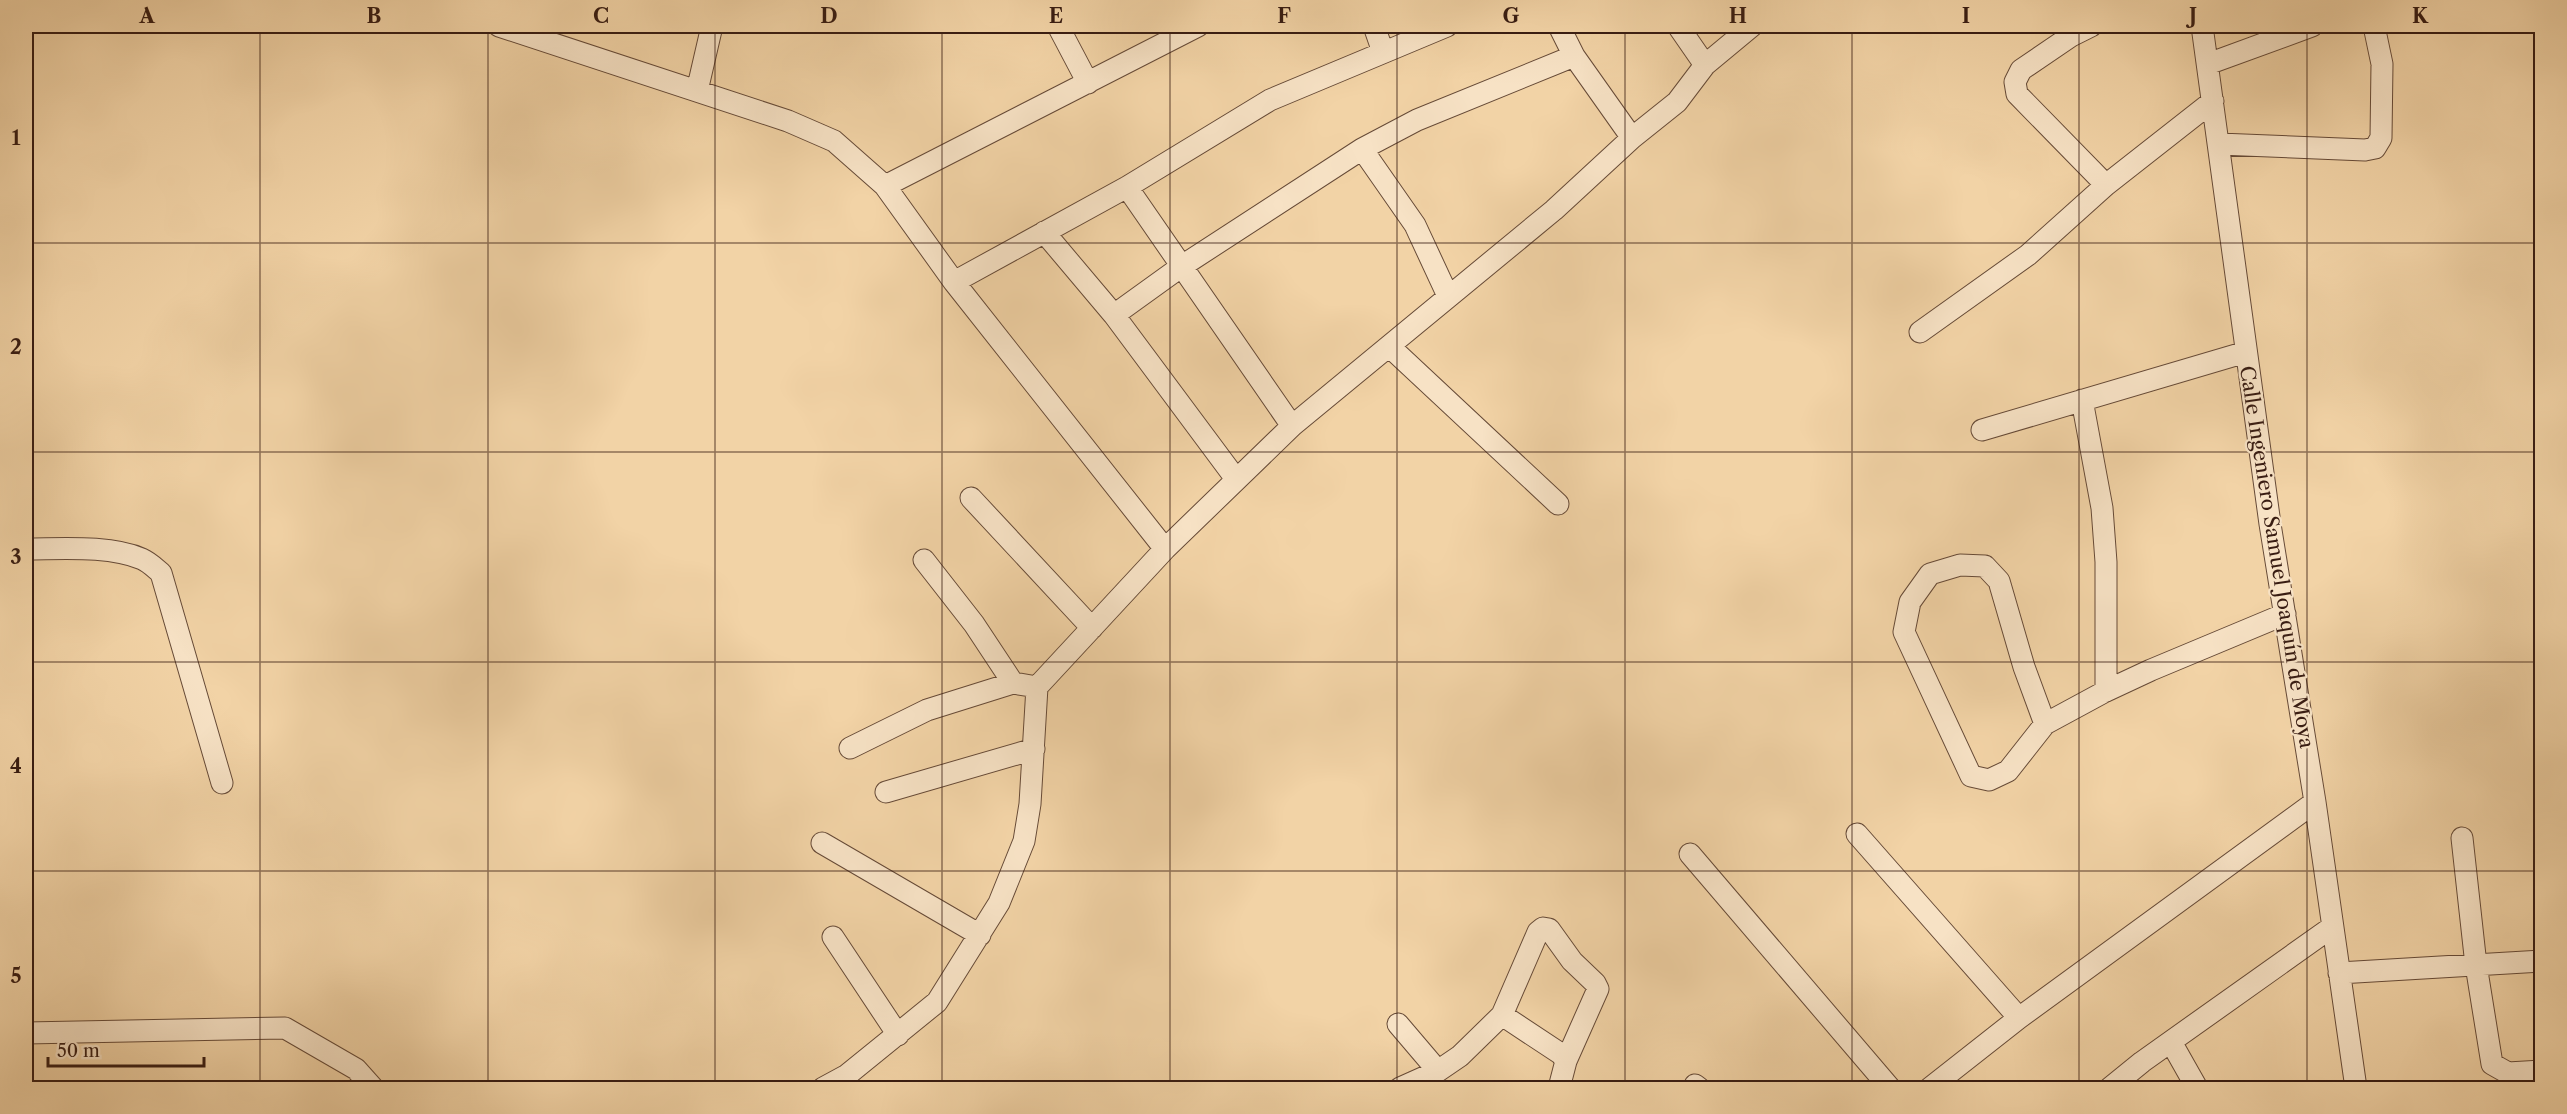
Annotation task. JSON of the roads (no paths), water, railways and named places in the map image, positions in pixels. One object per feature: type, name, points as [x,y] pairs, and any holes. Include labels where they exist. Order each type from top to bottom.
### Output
[{"type":"street","points":[[499,26],[561,35],[697,92],[788,121],[834,141],[885,186],[954,282],[1165,549]]},
{"type":"street","points":[[697,92],[712,26]]},
{"type":"street","points":[[1058,26],[1088,83]]},
{"type":"street","points":[[885,186],[1198,26]]},
{"type":"street","points":[[1374,26],[1383,52]]},
{"type":"street","points":[[954,282],[1127,187],[1270,100],[1448,26]]},
{"type":"street","points":[[1559,26],[1574,56],[1632,138]]},
{"type":"street","points":[[1678,26],[1705,64]]},
{"type":"street","points":[[823,1089],[847,1075],[937,1002],[999,903],[1024,841],[1030,804],[1037,687],[1165,549],[1292,426],[1554,210],[1632,138],[1677,102],[1705,64],[1752,26]]},
{"type":"street","points":[[2091,26],[2069,31],[2021,70],[2015,82],[2017,94],[2106,185]]},
{"type":"street","name":"Calle Ingeniero Samuel Joaquín de Moya","points":[[2202,26],[2270,524],[2315,802],[2356,1089]]},
{"type":"street","points":[[2208,64],[2312,26]]},
{"type":"street","points":[[2219,144],[2365,150],[2375,148],[2382,138],[2382,64],[2374,26]]},
{"type":"street","points":[[1114,315],[1182,266],[1362,149],[1417,120],[1574,56]]},
{"type":"street","points":[[1920,332],[2028,255],[2106,185],[2213,101]]},
{"type":"street","points":[[1362,149],[1415,225],[1448,296]]},
{"type":"street","points":[[1127,187],[1292,426]]},
{"type":"street","points":[[1044,232],[1114,315],[1236,479]]},
{"type":"street","points":[[1390,347],[1558,504]]},
{"type":"street","points":[[1982,430],[2246,352]]},
{"type":"street","points":[[2082,400],[2102,508],[2106,691]]},
{"type":"street","points":[[971,498],[1092,628]]},
{"type":"street","points":[[26,549],[98,550],[127,555],[143,559],[161,573],[222,783]]},
{"type":"street","points":[[924,560],[974,624],[1013,683]]},
{"type":"street","points":[[2045,724],[2024,667],[1999,581],[1985,566],[1960,565],[1930,574],[1910,602],[1904,632],[1971,776],[1989,780],[2008,771],[2045,724],[2106,691],[2285,614]]},
{"type":"street","points":[[850,748],[927,710],[1013,683],[1037,687]]},
{"type":"street","points":[[886,792],[1034,749]]},
{"type":"street","points":[[1930,1089],[2019,1018],[2315,802]]},
{"type":"street","points":[[1857,834],[2019,1018]]},
{"type":"street","points":[[2462,838],[2476,965],[2492,1064],[2508,1072],[2541,1071]]},
{"type":"street","points":[[822,843],[980,935]]},
{"type":"street","points":[[1690,854],[1890,1089]]},
{"type":"street","points":[[2110,1089],[2171,1042],[2332,927]]},
{"type":"street","points":[[1400,1089],[1438,1071],[1460,1056],[1502,1015],[1538,932],[1543,928],[1549,929],[1572,961],[1595,983],[1598,989],[1566,1062],[1559,1089]]},
{"type":"street","points":[[833,937],[898,1035]]},
{"type":"street","points":[[2338,974],[2541,961]]},
{"type":"street","points":[[1502,1015],[1561,1053],[1566,1062]]},
{"type":"street","points":[[1398,1024],[1438,1071]]},
{"type":"street","points":[[26,1033],[285,1028],[356,1069],[373,1089]]},
{"type":"street","points":[[2171,1042],[2197,1089]]}]
